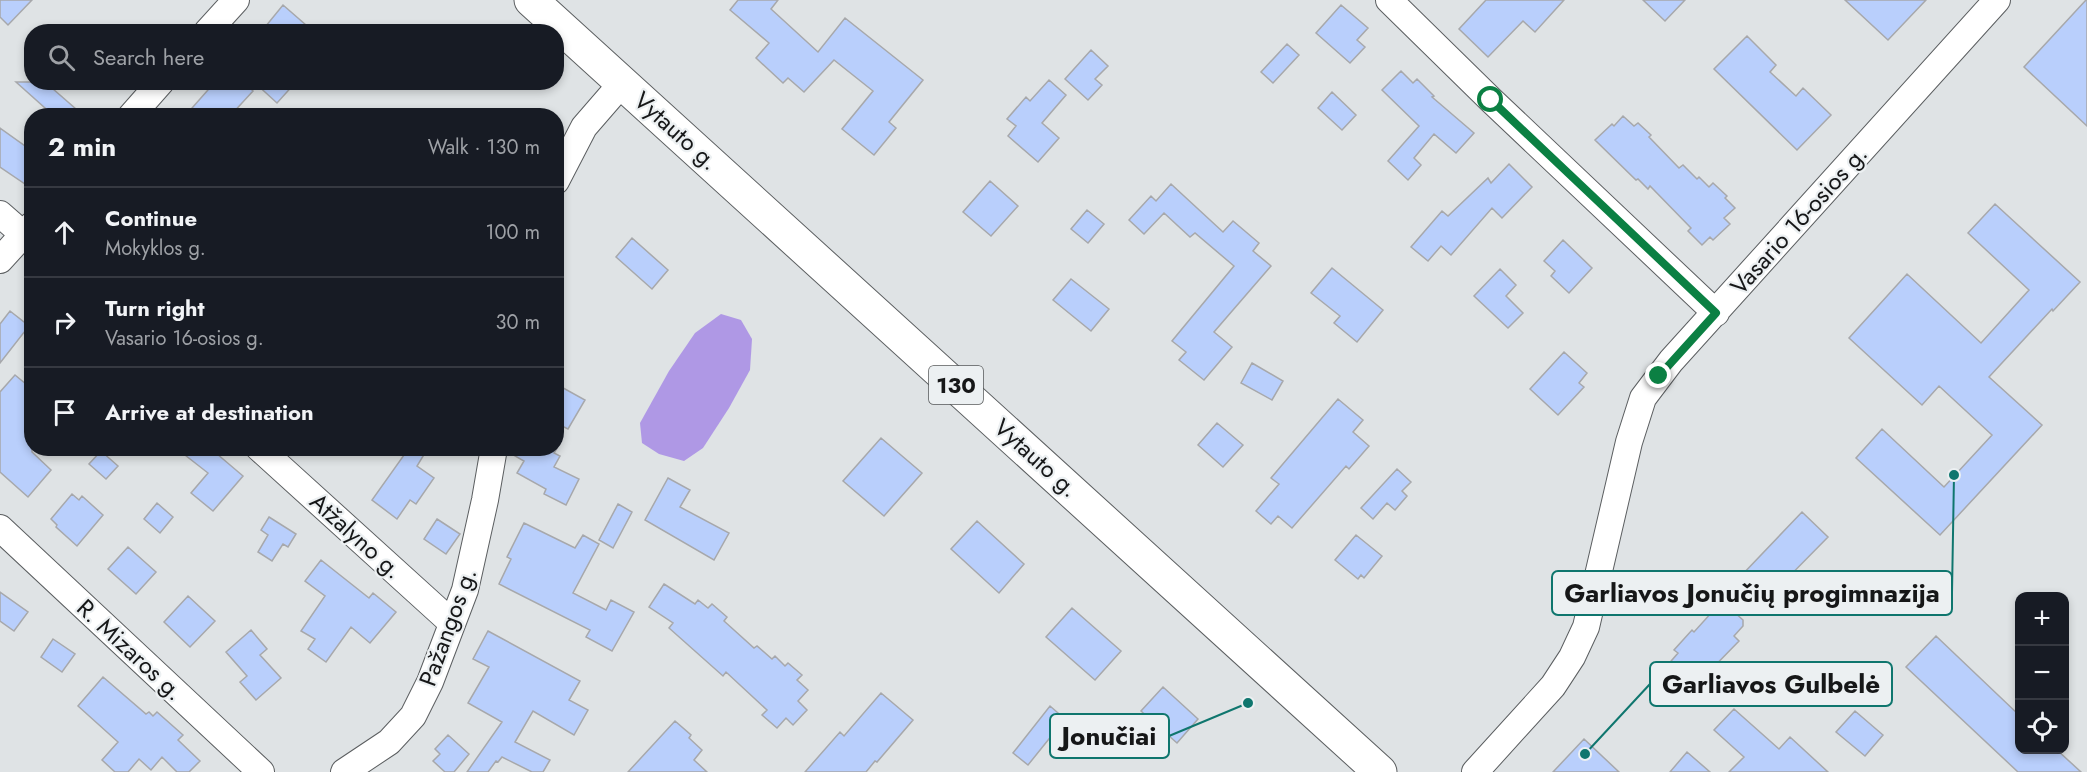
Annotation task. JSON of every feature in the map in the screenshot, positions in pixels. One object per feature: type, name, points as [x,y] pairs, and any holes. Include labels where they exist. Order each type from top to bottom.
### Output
[{"type":"main road","name":"Vytauto g.","points":[[531,0],[558,24]]},
{"type":"main road","name":"Vytauto g.","points":[[564,29],[1380,772]]},
{"type":"street","points":[[214,24],[236,0]]},
{"type":"street","points":[[1389,0],[1716,313]]},
{"type":"street","name":"Vasario 16-osios g.","points":[[1475,772],[1552,686],[1572,657],[1586,627],[1629,442],[1643,398],[1671,361],[1997,0]]},
{"type":"street","points":[[564,166],[584,127],[623,82]]},
{"type":"street","points":[[138,108],[154,90]]},
{"type":"street","points":[[0,214],[24,231]]},
{"type":"street","points":[[0,260],[24,238]]},
{"type":"street","name":"Atžalyno g.","points":[[268,456],[452,623]]},
{"type":"street","name":"Pažangos g.","points":[[344,772],[389,742],[413,716],[430,682],[465,590],[493,456]]},
{"type":"street","name":"R. Mizaros g.","points":[[0,528],[261,772]]},
{"type":"shaded area","points":[[721,314],[741,320],[752,339],[750,370],[703,448],[684,461],[659,454],[642,443],[640,423],[669,371],[695,333]]},
{"type":"building","points":[[0,0],[32,0],[8,25],[0,17]]},
{"type":"building","points":[[738,0],[778,0],[771,9],[818,52],[845,18],[923,80],[889,122],[896,128],[874,155],[842,129],[873,91],[834,60],[804,92],[788,78],[783,83],[756,58],[769,43],[730,10]]},
{"type":"building","points":[[1486,0],[1564,0],[1535,32],[1523,21],[1488,57],[1459,29]]},
{"type":"building","points":[[1643,0],[1685,0],[1665,21]]},
{"type":"building","points":[[1845,0],[1926,0],[1888,40]]},
{"type":"building","points":[[2087,0],[2087,126],[2024,67]]},
{"type":"building","points":[[283,5],[305,24],[268,24]]},
{"type":"building","points":[[1341,5],[1368,28],[1357,40],[1365,47],[1350,63],[1316,33]]},
{"type":"building","points":[[1747,36],[1776,65],[1770,72],[1796,96],[1803,88],[1831,115],[1797,150],[1714,69]]},
{"type":"building","points":[[1287,44],[1299,55],[1273,83],[1261,72]]},
{"type":"building","points":[[1091,50],[1108,66],[1095,79],[1102,85],[1088,100],[1065,79]]},
{"type":"building","points":[[1401,71],[1413,83],[1417,79],[1434,96],[1432,97],[1474,133],[1456,153],[1434,134],[1414,158],[1421,165],[1408,180],[1388,161],[1419,126],[1382,90]]},
{"type":"building","points":[[1049,80],[1066,95],[1042,123],[1059,138],[1038,162],[1008,136],[1016,126],[1007,119],[1026,97],[1030,101]]},
{"type":"building","points":[[16,82],[24,82],[24,89]]},
{"type":"building","points":[[25,90],[54,90],[75,108],[45,108]]},
{"type":"building","points":[[208,90],[253,91],[237,108],[192,108]]},
{"type":"building","points":[[263,90],[289,90],[277,103]]},
{"type":"building","points":[[1332,92],[1356,115],[1342,130],[1318,108]]},
{"type":"building","points":[[1623,116],[1634,126],[1638,123],[1651,135],[1649,137],[1679,168],[1683,165],[1697,179],[1699,177],[1709,187],[1713,183],[1727,196],[1725,198],[1735,208],[1724,218],[1730,224],[1713,240],[1710,237],[1702,245],[1688,231],[1691,228],[1650,186],[1648,189],[1638,179],[1636,180],[1595,140]]},
{"type":"building","points":[[0,128],[24,145],[24,183],[0,167]]},
{"type":"building","points":[[1509,164],[1532,187],[1502,218],[1492,208],[1451,255],[1441,246],[1428,261],[1411,247],[1442,211],[1448,216],[1488,178],[1491,183]]},
{"type":"building","points":[[990,181],[1018,206],[991,236],[963,212]]},
{"type":"building","points":[[1171,184],[1223,232],[1233,221],[1259,243],[1253,251],[1271,266],[1214,332],[1232,347],[1204,380],[1179,360],[1186,352],[1172,341],[1234,266],[1195,233],[1190,237],[1164,213],[1144,234],[1129,220],[1151,196],[1156,201]]},
{"type":"building","points":[[1995,204],[2080,282],[1989,377],[2042,425],[1940,535],[1856,458],[1882,429],[1944,487],[1992,435],[1939,386],[1922,405],[1849,338],[1907,274],[1981,343],[2029,290],[1968,233]]},
{"type":"building","points":[[1087,210],[1104,224],[1088,243],[1071,229]]},
{"type":"building","points":[[632,238],[668,270],[652,289],[616,257]]},
{"type":"building","points":[[1563,240],[1592,268],[1569,293],[1551,276],[1555,271],[1544,261]]},
{"type":"building","points":[[1332,268],[1383,310],[1357,342],[1334,323],[1340,316],[1311,293]]},
{"type":"building","points":[[1500,269],[1516,285],[1506,296],[1523,313],[1508,328],[1474,296]]},
{"type":"building","points":[[1071,279],[1109,309],[1091,331],[1053,300]]},
{"type":"building","points":[[10,311],[24,322],[24,332],[0,363],[0,324]]},
{"type":"building","points":[[1564,352],[1587,373],[1579,383],[1584,387],[1558,415],[1530,389]]},
{"type":"building","points":[[1252,363],[1283,381],[1272,400],[1241,383]]},
{"type":"building","points":[[15,375],[24,382],[24,456],[36,456],[51,470],[28,497],[0,472],[0,392]]},
{"type":"building","points":[[564,388],[585,400],[568,429],[564,427]]},
{"type":"building","points":[[1338,399],[1363,420],[1353,432],[1369,446],[1349,469],[1346,466],[1292,528],[1278,516],[1271,524],[1256,511],[1279,484],[1271,478]]},
{"type":"building","points":[[1217,423],[1243,445],[1223,467],[1198,445]]},
{"type":"building","points":[[881,438],[922,473],[884,516],[843,481]]},
{"type":"building","points":[[96,456],[107,456],[118,466],[106,479],[89,464]]},
{"type":"building","points":[[186,456],[219,456],[243,476],[213,511],[191,493],[208,473]]},
{"type":"building","points":[[403,456],[423,456],[417,466],[434,478],[416,504],[410,500],[397,519],[372,500]]},
{"type":"building","points":[[515,456],[560,456],[554,467],[579,479],[566,505],[544,494],[546,489],[517,473],[524,461]]},
{"type":"building","points":[[1397,469],[1411,482],[1402,491],[1407,496],[1395,510],[1387,503],[1373,519],[1361,508]]},
{"type":"building","points":[[668,478],[690,490],[680,507],[729,533],[714,560],[645,520]]},
{"type":"building","points":[[72,494],[79,500],[82,496],[103,515],[77,546],[56,527],[57,525],[51,519]]},
{"type":"building","points":[[157,503],[173,517],[160,533],[144,519]]},
{"type":"building","points":[[618,504],[632,512],[613,548],[599,540]]},
{"type":"building","points":[[1802,512],[1828,537],[1765,601],[1740,577]]},
{"type":"building","points":[[269,517],[296,534],[288,547],[283,544],[272,561],[258,552],[268,535],[261,530]]},
{"type":"building","points":[[437,519],[460,534],[446,554],[424,539]]},
{"type":"building","points":[[977,521],[1024,564],[999,593],[951,549]]},
{"type":"building","points":[[524,523],[575,548],[583,535],[599,544],[573,593],[606,610],[611,600],[634,612],[612,651],[586,637],[590,630],[499,584],[511,559],[507,557]]},
{"type":"building","points":[[1356,535],[1382,556],[1364,578],[1361,575],[1358,579],[1335,560]]},
{"type":"building","points":[[128,547],[156,572],[136,594],[108,569]]},
{"type":"building","points":[[321,560],[369,598],[373,593],[396,612],[370,643],[351,627],[326,662],[308,649],[315,639],[301,631],[325,596],[305,581]]},
{"type":"building","points":[[664,584],[695,604],[698,600],[708,608],[712,604],[727,617],[724,621],[754,648],[757,646],[772,659],[775,656],[785,666],[788,663],[802,675],[797,680],[808,690],[798,701],[807,710],[793,725],[786,718],[777,728],[762,715],[767,710],[726,672],[723,676],[669,628],[673,623],[649,607]]},
{"type":"building","points":[[0,592],[28,612],[14,631],[0,621]]},
{"type":"building","points":[[188,596],[215,621],[190,647],[164,622]]},
{"type":"building","points":[[1722,601],[1743,620],[1743,626],[1734,636],[1739,641],[1699,682],[1694,678],[1687,686],[1666,667],[1678,653],[1674,650]]},
{"type":"building","points":[[1072,608],[1121,651],[1095,680],[1046,637]]},
{"type":"building","points":[[251,630],[267,649],[260,655],[281,678],[256,700],[240,682],[247,676],[226,652]]},
{"type":"building","points":[[488,631],[580,681],[569,700],[588,710],[574,735],[533,711],[515,742],[550,760],[543,772],[532,772],[502,757],[488,772],[467,772],[502,722],[468,703],[489,667],[473,659]]},
{"type":"building","points":[[1936,636],[2015,711],[2015,754],[2061,754],[2081,772],[2018,772],[1906,667]]},
{"type":"building","points":[[53,639],[75,654],[62,672],[41,657]]},
{"type":"building","points":[[103,677],[146,714],[149,712],[153,716],[157,712],[183,735],[178,740],[200,761],[189,772],[177,772],[162,757],[151,770],[139,759],[128,772],[115,772],[102,760],[118,742],[78,706]]},
{"type":"building","points":[[1163,687],[1198,719],[1177,743],[1141,711]]},
{"type":"building","points":[[881,693],[913,720],[877,762],[875,761],[866,772],[805,772],[840,732],[844,736]]},
{"type":"building","points":[[1050,706],[1065,719],[1028,765],[1013,753]]},
{"type":"building","points":[[1734,709],[1779,749],[1790,737],[1828,772],[1729,772],[1744,757],[1714,730]]},
{"type":"building","points":[[1855,711],[1883,735],[1865,756],[1836,732]]},
{"type":"building","points":[[675,721],[691,735],[689,738],[702,750],[694,760],[707,772],[628,772]]},
{"type":"building","points":[[448,735],[469,754],[454,772],[445,772],[433,761],[440,754],[435,749]]},
{"type":"building","points":[[1584,739],[1619,772],[1553,772]]},
{"type":"building","points":[[1687,752],[1710,772],[1670,772]]},
{"type":"place","name":"Garliavos Jonučių progimnazija","points":[[1954,475]]},
{"type":"place","name":"Jonučiai","points":[[1248,703]]},
{"type":"place","name":"Garliavos Gulbelė","points":[[1585,754]]},
{"type":"route","points":[[1491,100],[1716,313],[1659,376]]}]
